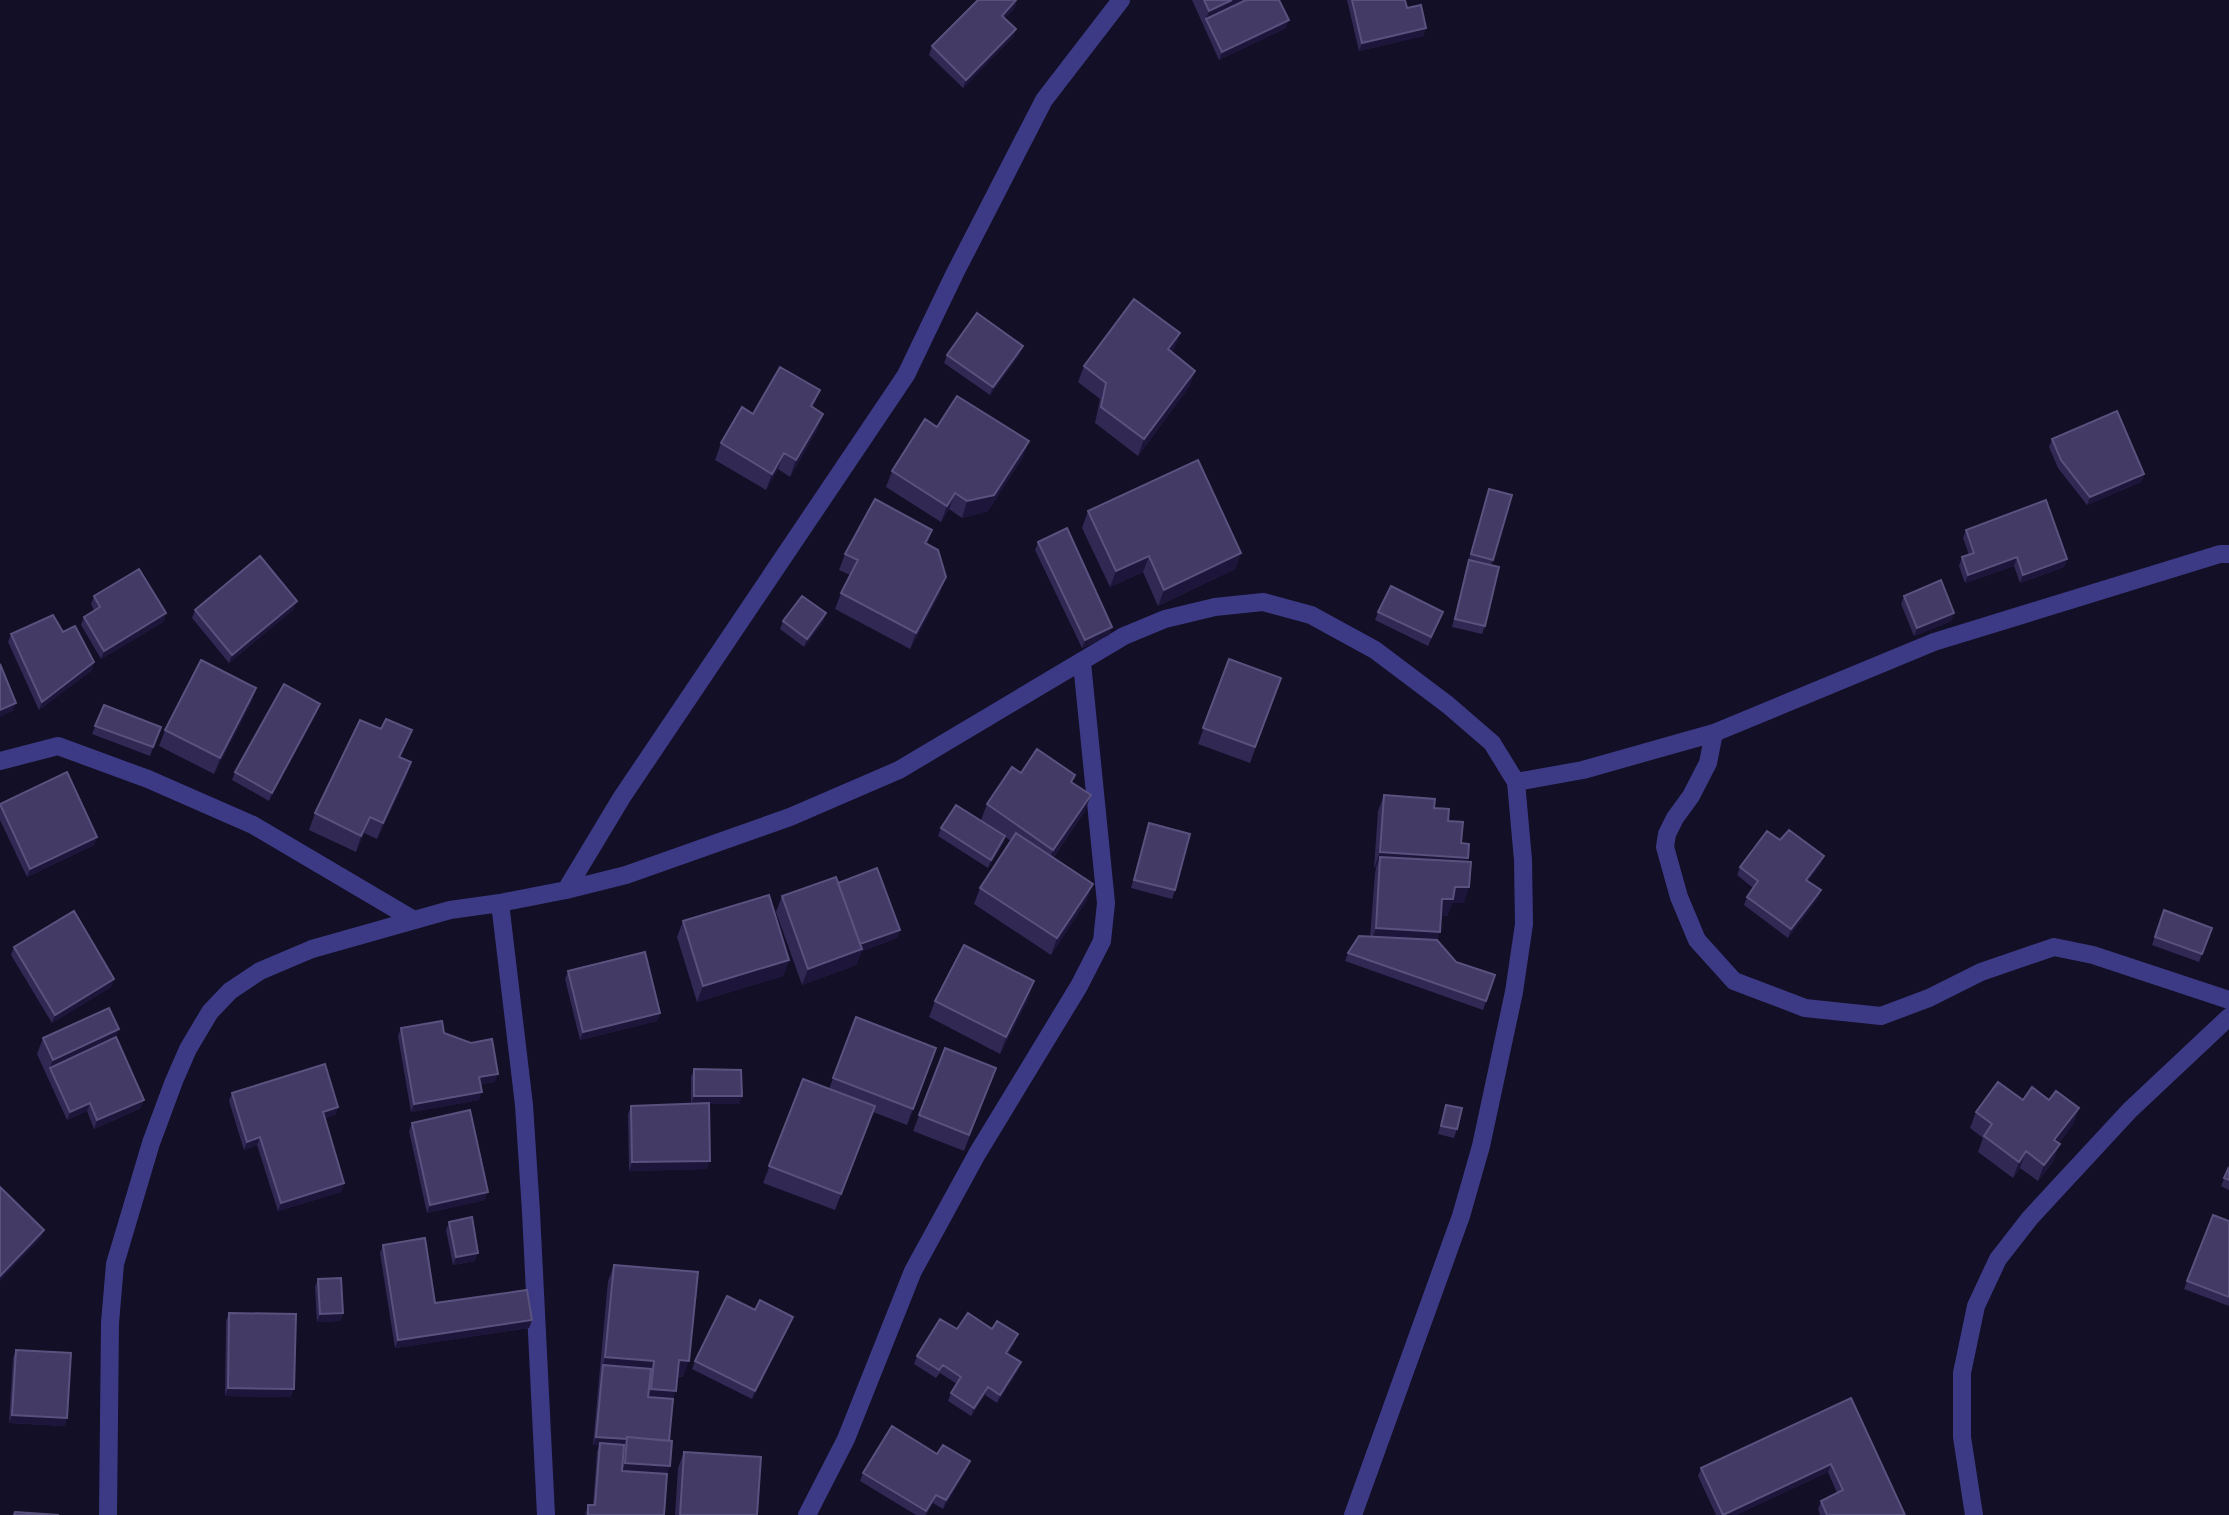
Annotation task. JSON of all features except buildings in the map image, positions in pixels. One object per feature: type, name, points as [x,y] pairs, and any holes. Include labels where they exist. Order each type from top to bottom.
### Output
[{"type":"street","points":[[566,890],[622,797],[906,375],[1044,100],[1121,0]]},
{"type":"street","points":[[1516,782],[1583,770],[1714,733],[1934,642],[2220,554],[2229,554]]},
{"type":"street","points":[[108,1515],[110,1323],[116,1264],[151,1143],[188,1049],[216,1005],[230,991],[260,971],[312,949],[450,910],[566,890],[626,875],[790,817],[899,770],[1124,636],[1165,619],[1215,607],[1263,602],[1311,615],[1375,650],[1448,705],[1492,743],[1516,782],[1523,860],[1524,924],[1514,992],[1484,1134],[1461,1216],[1353,1515]]},
{"type":"street","points":[[807,1515],[846,1439],[913,1271],[977,1154],[1079,986],[1101,941],[1106,903],[1082,663]]},
{"type":"street","points":[[1714,733],[1708,763],[1691,796],[1675,818],[1667,834],[1665,847],[1679,897],[1697,940],[1734,981],[1805,1008],[1881,1016],[1929,998],[1981,972],[2054,947],[2093,955],[2229,999]]},
{"type":"street","points":[[0,761],[58,746],[148,779],[253,825],[414,920]]},
{"type":"street","points":[[500,903],[524,1105],[546,1515]]},
{"type":"street","points":[[1973,1515],[1962,1437],[1962,1373],[1976,1307],[1998,1259],[2030,1218],[2130,1110],[2229,1017]]}]
